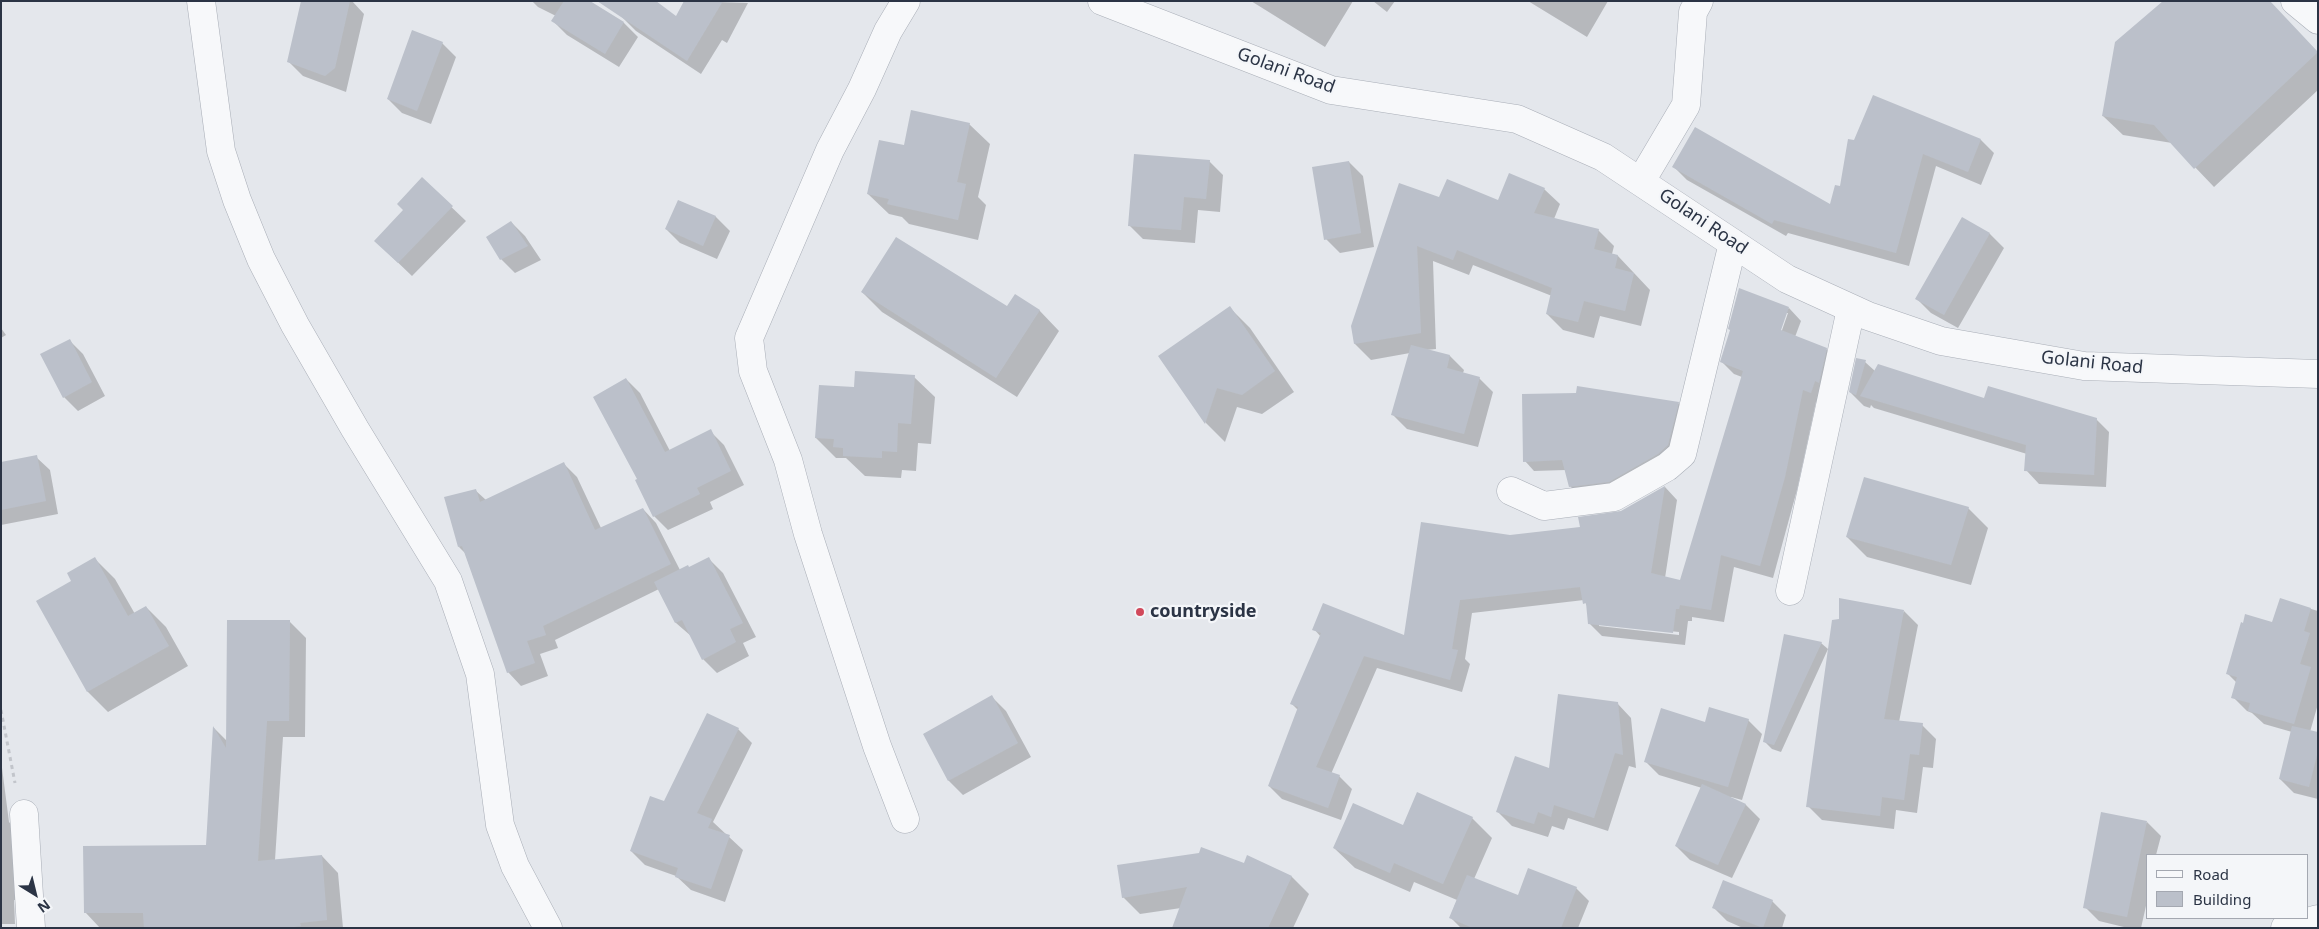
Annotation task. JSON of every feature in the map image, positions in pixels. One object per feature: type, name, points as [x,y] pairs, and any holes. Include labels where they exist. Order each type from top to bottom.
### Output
[{"type":"street","points":[[201,1],[221,151],[237,200],[261,259],[296,325],[360,437],[448,581],[480,674],[500,825],[515,866],[548,928]]},
{"type":"street","points":[[904,819],[877,746],[808,534],[788,460],[753,372],[749,338],[830,150],[862,89],[888,31],[906,1]]},
{"type":"street","name":"Golani Road","points":[[1102,1],[1148,17],[1331,90],[1517,119],[1603,156],[1787,279],[1851,309],[1941,341],[2084,366],[2318,374]]},
{"type":"street","points":[[1641,181],[1686,105],[1694,12],[1699,1]]},
{"type":"street","points":[[2295,1],[2318,20]]},
{"type":"street","points":[[1511,491],[1544,506],[1614,497],[1667,467],[1682,454],[1733,243]]},
{"type":"street","points":[[1790,591],[1851,309]]},
{"type":"street","points":[[24,814],[31,928]]},
{"type":"street","points":[[2286,928],[2318,919]]},
{"type":"path","points":[[1,710],[14,781],[24,814]]},
{"type":"building","points":[[301,1],[350,1],[335,68],[325,76],[287,62]]},
{"type":"building","points":[[564,1],[590,1],[624,22],[605,54],[551,21]]},
{"type":"building","points":[[597,1],[656,1],[676,16],[684,1],[723,1],[687,61]]},
{"type":"building","points":[[2163,1],[2270,1],[2318,52],[2194,169],[2154,125],[2102,116],[2115,42]]},
{"type":"building","points":[[412,30],[443,42],[417,111],[387,99]]},
{"type":"building","points":[[1873,95],[1981,139],[1968,172],[1923,154],[1896,253],[1774,220],[1772,224],[1672,167],[1695,127],[1830,204],[1835,185],[1840,186],[1848,139],[1854,140]]},
{"type":"building","points":[[911,110],[970,123],[957,182],[966,184],[958,220],[887,204],[889,199],[867,194],[879,140],[904,145]]},
{"type":"building","points":[[1134,154],[1210,160],[1206,199],[1184,197],[1181,230],[1128,226]]},
{"type":"building","points":[[1349,161],[1361,233],[1324,240],[1312,167]]},
{"type":"building","points":[[1509,173],[1545,188],[1534,213],[1599,229],[1594,249],[1618,255],[1615,268],[1634,273],[1625,311],[1584,301],[1578,322],[1546,314],[1552,288],[1457,250],[1453,260],[1417,246],[1421,333],[1354,344],[1351,326],[1399,183],[1439,197],[1447,179],[1498,200]]},
{"type":"building","points":[[422,177],[453,206],[398,263],[374,241],[403,210],[397,204]]},
{"type":"building","points":[[678,200],[716,216],[703,246],[665,229]]},
{"type":"building","points":[[1962,217],[1990,233],[1944,315],[1915,299]]},
{"type":"building","points":[[511,221],[528,246],[500,260],[486,237]]},
{"type":"building","points":[[896,237],[1007,306],[1015,294],[1040,310],[996,378],[861,292]]},
{"type":"building","points":[[1739,288],[1789,307],[1781,330],[1827,348],[1819,383],[1815,381],[1811,393],[1803,390],[1785,477],[1760,566],[1721,555],[1711,610],[1680,605],[1679,609],[1676,609],[1673,633],[1588,624],[1586,603],[1583,604],[1580,587],[1460,600],[1452,649],[1458,650],[1450,680],[1364,656],[1316,767],[1340,775],[1328,808],[1268,786],[1298,707],[1290,704],[1321,633],[1312,630],[1323,603],[1404,635],[1421,522],[1510,535],[1580,527],[1578,517],[1621,511],[1665,486],[1651,573],[1680,580],[1743,371],[1720,362],[1730,330],[1728,329]]},
{"type":"building","points":[[1230,306],[1275,371],[1242,395],[1217,388],[1205,424],[1158,356]]},
{"type":"building","points":[[70,339],[92,382],[63,398],[40,354]]},
{"type":"building","points":[[1411,345],[1450,355],[1447,368],[1480,377],[1464,434],[1391,415]]},
{"type":"building","points":[[1856,358],[1866,360],[1856,395],[1849,392]]},
{"type":"building","points":[[1878,364],[1984,398],[1988,386],[2097,418],[2094,475],[2024,471],[2026,445],[1860,396]]},
{"type":"building","points":[[855,371],[915,375],[911,424],[898,423],[897,452],[882,451],[882,458],[843,456],[843,448],[833,447],[834,439],[815,438],[819,385],[854,387]]},
{"type":"building","points":[[626,378],[665,452],[711,429],[731,471],[697,488],[700,494],[653,517],[635,480],[637,479],[593,397]]},
{"type":"building","points":[[1577,386],[1679,402],[1668,445],[1658,454],[1609,482],[1569,487],[1562,460],[1523,462],[1522,394],[1576,393]]},
{"type":"building","points":[[37,455],[46,501],[1,510],[1,462]]},
{"type":"building","points":[[564,462],[595,530],[643,508],[671,564],[543,626],[546,635],[527,641],[535,663],[507,673],[462,546],[458,547],[444,497],[476,489],[480,502]]},
{"type":"building","points":[[1864,477],[1969,507],[1951,565],[1846,537]]},
{"type":"building","points":[[95,557],[128,616],[146,606],[169,646],[87,692],[36,601],[71,581],[67,573]]},
{"type":"building","points":[[709,557],[743,623],[730,629],[736,642],[702,660],[682,620],[675,623],[654,582]]},
{"type":"building","points":[[1839,598],[1904,610],[1884,719],[1923,723],[1919,755],[1910,754],[1904,800],[1882,797],[1880,816],[1806,807],[1832,620],[1839,619]]},
{"type":"building","points":[[2280,598],[2311,608],[2304,631],[2310,633],[2300,664],[2311,667],[2294,724],[2248,711],[2250,703],[2231,698],[2237,677],[2226,674],[2245,614],[2272,622]]},
{"type":"building","points":[[227,620],[290,620],[289,721],[267,721],[258,861],[322,855],[327,920],[300,923],[301,926],[286,928],[144,928],[143,913],[84,913],[83,846],[206,845],[213,726],[226,748]]},
{"type":"building","points":[[1784,634],[1822,642],[1774,745],[1763,742]]},
{"type":"building","points":[[1558,694],[1618,702],[1623,755],[1615,753],[1594,818],[1554,805],[1551,817],[1538,812],[1534,824],[1496,812],[1515,756],[1549,768]]},
{"type":"building","points":[[992,695],[1018,743],[948,781],[923,734]]},
{"type":"building","points":[[1709,707],[1749,719],[1728,787],[1644,762],[1661,708],[1705,722]]},
{"type":"building","points":[[707,713],[739,728],[697,813],[712,819],[708,828],[730,835],[711,889],[675,877],[678,868],[630,851],[650,796],[664,801]]},
{"type":"building","points":[[2292,726],[2318,732],[2318,751],[2309,787],[2279,779]]},
{"type":"building","points":[[1702,784],[1746,804],[1718,865],[1675,846]]},
{"type":"building","points":[[1417,792],[1473,817],[1443,884],[1394,863],[1390,873],[1333,848],[1353,803],[1403,825]]},
{"type":"building","points":[[2101,812],[2147,821],[2127,917],[2083,908]]},
{"type":"building","points":[[1201,847],[1244,863],[1247,855],[1292,876],[1268,928],[1172,928],[1187,887],[1122,898],[1117,865],[1199,853]]},
{"type":"building","points":[[1528,868],[1577,887],[1561,928],[1473,928],[1449,918],[1467,875],[1518,895]]},
{"type":"building","points":[[1723,880],[1773,900],[1763,928],[1712,908]]},
{"type":"place","name":"countryside","points":[[1140,612]]}]
